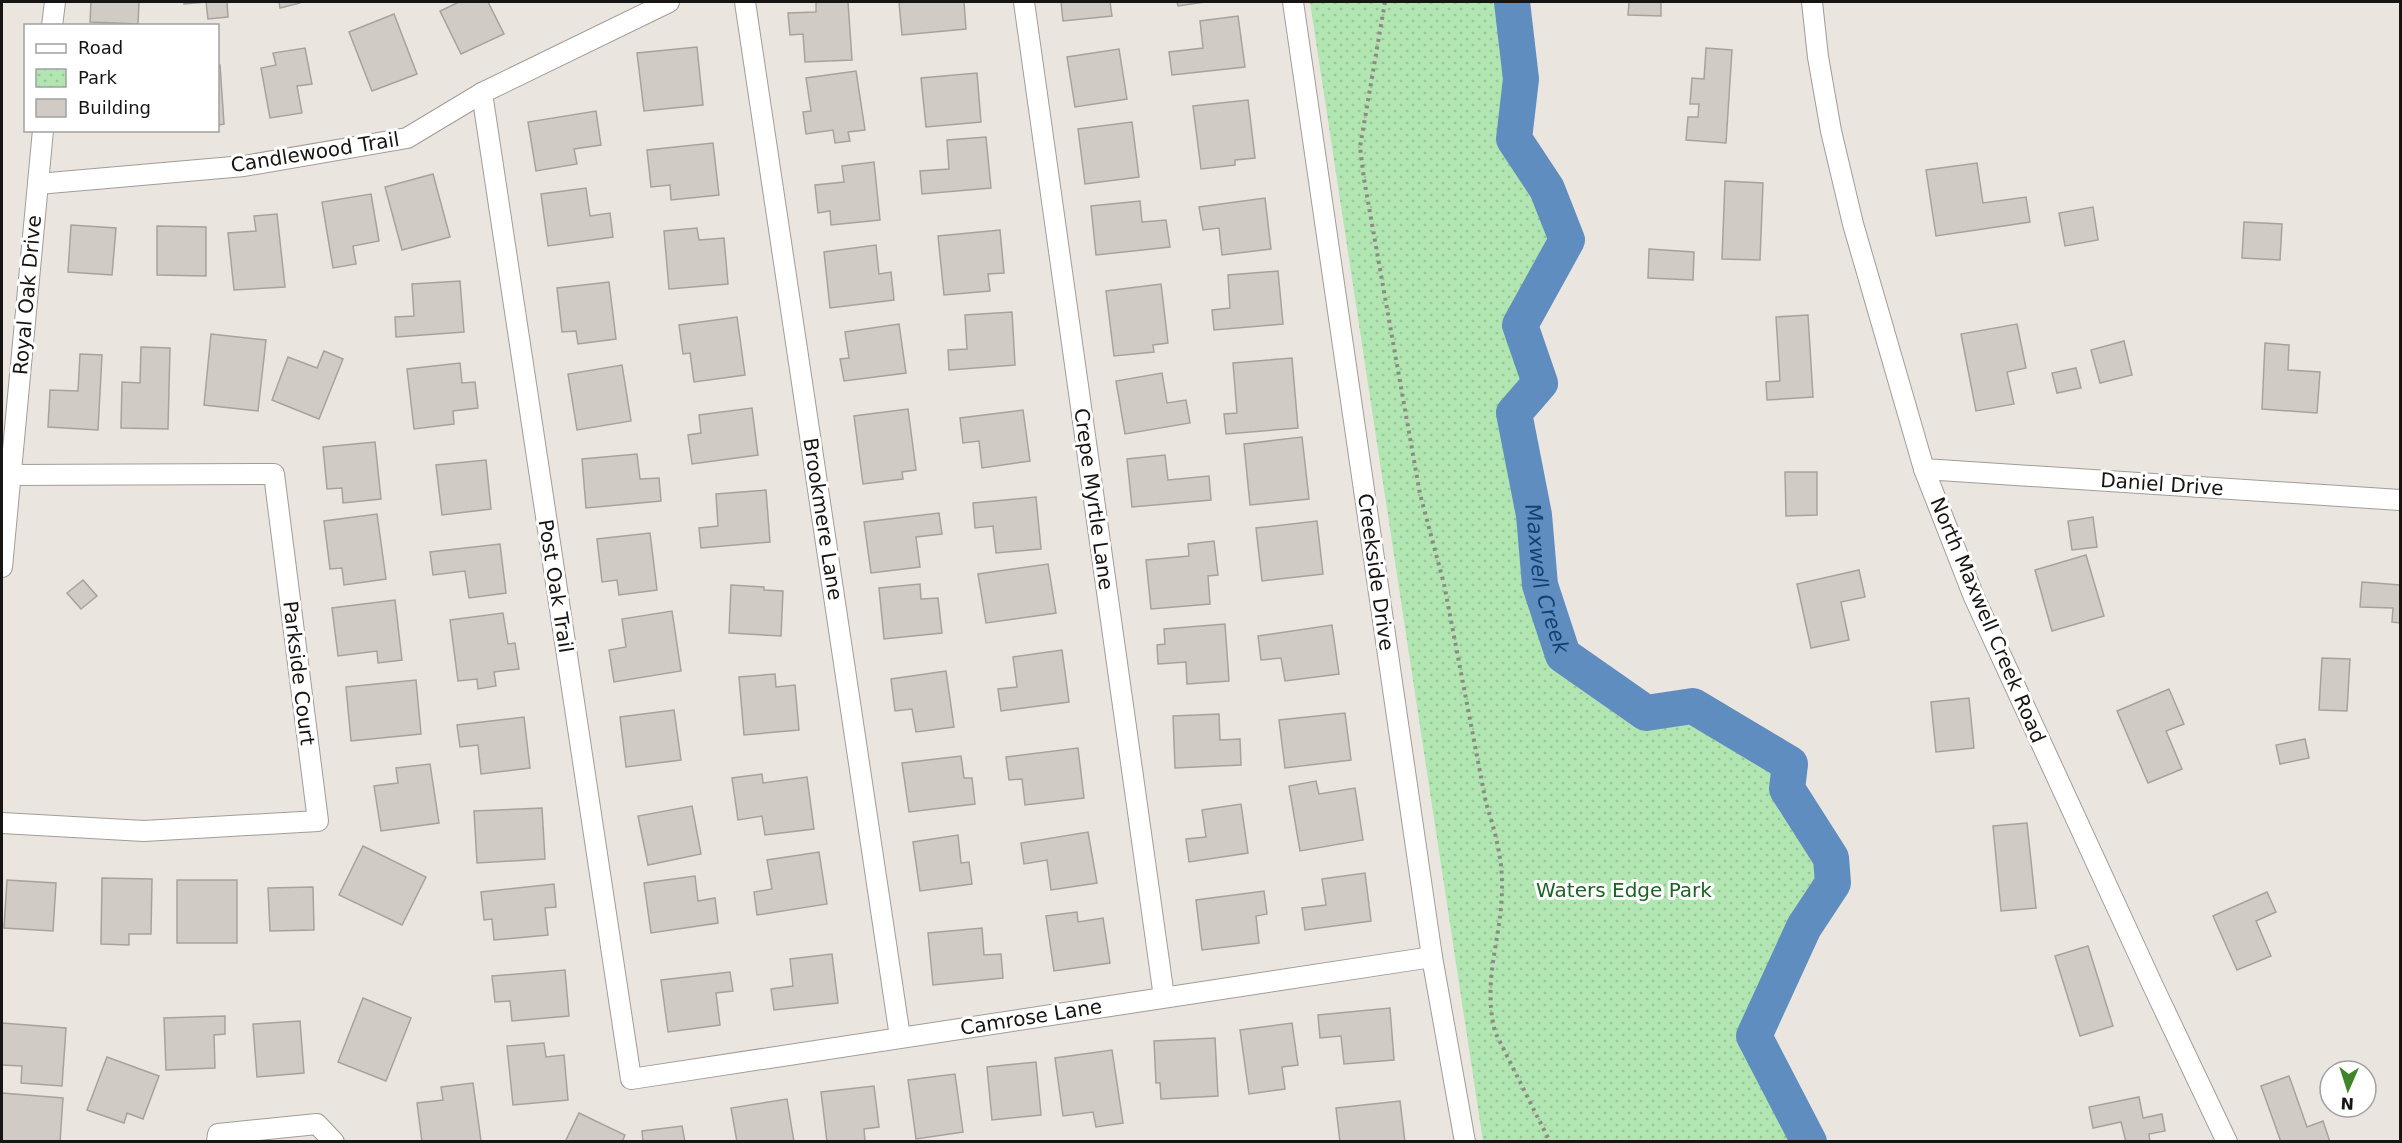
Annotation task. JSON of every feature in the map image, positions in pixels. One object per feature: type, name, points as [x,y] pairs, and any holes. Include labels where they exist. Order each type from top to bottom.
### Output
[{"type":"street","points":[[52,24],[55,2]]},
{"type":"street","name":"Candlewood Trail","points":[[38,183],[244,165],[406,138],[482,93],[669,2]]},
{"type":"street","name":"Brookmere Lane","points":[[745,2],[900,1037]]},
{"type":"street","name":"Crepe Myrtle Lane","points":[[1024,2],[1164,997]]},
{"type":"street","name":"Creekside Drive","points":[[1293,2],[1432,957],[1465,1142]]},
{"type":"street","name":"North Maxwell Creek Road","points":[[1812,2],[1818,57],[1829,120],[1850,214],[1924,469],[1974,597],[2148,975],[2228,1142]]},
{"type":"street","name":"Post Oak Trail","points":[[482,93],[631,1079]]},
{"type":"street","name":"Royal Oak Drive","points":[[2,567],[43,132]]},
{"type":"street","name":"Daniel Drive","points":[[1924,469],[2400,500]]},
{"type":"street","name":"Parkside Court","points":[[2,823],[144,831],[318,821],[274,474],[10,475]]},
{"type":"street","name":"Camrose Lane","points":[[631,1079],[1432,957]]},
{"type":"street","points":[[217,1142],[218,1134],[316,1124],[334,1142]]},
{"type":"path","points":[[1385,2],[1360,147],[1364,179],[1420,494],[1444,584],[1486,803],[1497,839],[1502,889],[1489,987],[1490,1013],[1495,1032],[1550,1142]]},
{"type":"green space","name":"Waters Edge Park","points":[[1310,2],[1512,2],[1521,79],[1514,139],[1547,189],[1567,240],[1520,325],[1540,383],[1514,413],[1534,515],[1540,585],[1563,655],[1646,713],[1693,706],[1790,764],[1787,789],[1831,858],[1833,883],[1804,927],[1754,1036],[1810,1141],[1483,1141]]},
{"type":"building","points":[[91,2],[139,2],[138,24],[90,22]]},
{"type":"building","points":[[206,2],[227,2],[228,17],[208,19]]},
{"type":"building","points":[[279,2],[300,2],[300,3],[280,8]]},
{"type":"building","points":[[459,2],[488,2],[504,34],[461,54],[440,11]]},
{"type":"building","points":[[816,2],[848,2],[852,60],[805,62],[803,34],[790,35],[788,13],[816,12]]},
{"type":"building","points":[[899,2],[964,2],[966,29],[902,35]]},
{"type":"building","points":[[1061,2],[1110,2],[1112,16],[1063,21]]},
{"type":"building","points":[[1177,2],[1205,2],[1178,6]]},
{"type":"building","points":[[1629,2],[1661,2],[1661,16],[1628,15]]},
{"type":"building","points":[[394,14],[417,74],[372,91],[349,32]]},
{"type":"building","points":[[1238,16],[1245,67],[1172,75],[1169,52],[1203,48],[1200,21]]},
{"type":"building","points":[[697,47],[703,105],[644,111],[637,53]]},
{"type":"building","points":[[305,48],[312,84],[297,86],[302,113],[270,118],[261,68],[276,65],[273,53]]},
{"type":"building","points":[[1706,48],[1732,50],[1726,143],[1686,140],[1688,117],[1698,117],[1699,104],[1690,104],[1692,78],[1704,79]]},
{"type":"building","points":[[1119,49],[1127,99],[1075,107],[1067,57]]},
{"type":"building","points":[[219,65],[220,65],[224,124],[219,125]]},
{"type":"building","points":[[856,71],[865,130],[848,132],[850,141],[835,143],[833,130],[806,134],[803,112],[811,111],[806,78]]},
{"type":"building","points":[[977,73],[981,122],[926,127],[921,78]]},
{"type":"building","points":[[1248,100],[1255,158],[1235,160],[1235,165],[1201,169],[1193,106]]},
{"type":"building","points":[[596,111],[601,145],[574,149],[577,164],[536,171],[528,122]]},
{"type":"building","points":[[1132,122],[1139,177],[1085,184],[1078,129]]},
{"type":"building","points":[[986,137],[991,188],[922,194],[920,171],[949,169],[947,140]]},
{"type":"building","points":[[713,143],[719,195],[671,200],[670,185],[651,187],[647,150]]},
{"type":"building","points":[[874,162],[880,220],[831,225],[830,211],[818,213],[815,185],[844,182],[842,166]]},
{"type":"building","points":[[1977,163],[1983,203],[2026,197],[2030,222],[1936,236],[1926,170]]},
{"type":"building","points":[[433,174],[450,237],[402,250],[385,187]]},
{"type":"building","points":[[1725,181],[1763,183],[1760,260],[1722,259]]},
{"type":"building","points":[[586,188],[590,216],[610,213],[613,237],[548,246],[541,194]]},
{"type":"building","points":[[371,194],[379,241],[353,246],[356,264],[333,268],[322,202]]},
{"type":"building","points":[[1265,198],[1271,249],[1222,255],[1219,228],[1203,230],[1199,207]]},
{"type":"building","points":[[1140,201],[1142,222],[1166,220],[1170,247],[1096,255],[1091,206]]},
{"type":"building","points":[[2093,207],[2098,240],[2065,246],[2059,213]]},
{"type":"building","points":[[277,214],[285,287],[234,290],[228,233],[256,231],[254,216]]},
{"type":"building","points":[[2244,222],[2282,224],[2280,260],[2242,258]]},
{"type":"building","points":[[71,225],[116,228],[112,275],[68,272]]},
{"type":"building","points":[[157,226],[206,227],[206,276],[157,275]]},
{"type":"building","points":[[697,228],[699,240],[724,238],[728,284],[669,289],[664,231]]},
{"type":"building","points":[[1000,230],[1004,273],[988,274],[990,291],[944,295],[938,236]]},
{"type":"building","points":[[876,245],[879,274],[891,272],[894,300],[830,308],[824,252]]},
{"type":"building","points":[[1649,249],[1694,252],[1693,280],[1648,278]]},
{"type":"building","points":[[1278,271],[1283,324],[1214,330],[1212,310],[1230,308],[1228,275]]},
{"type":"building","points":[[460,281],[464,332],[396,337],[395,317],[414,316],[412,284]]},
{"type":"building","points":[[609,282],[616,339],[578,344],[576,331],[562,332],[557,288]]},
{"type":"building","points":[[1161,284],[1168,343],[1153,345],[1154,352],[1114,356],[1106,291]]},
{"type":"building","points":[[1012,312],[1015,365],[949,370],[948,350],[967,349],[965,315]]},
{"type":"building","points":[[1808,315],[1813,397],[1767,400],[1766,382],[1780,381],[1776,317]]},
{"type":"building","points":[[737,317],[745,375],[694,382],[690,353],[683,354],[679,325]]},
{"type":"building","points":[[899,324],[906,373],[844,381],[840,359],[849,358],[845,332]]},
{"type":"building","points":[[2017,324],[2026,368],[2007,372],[2014,404],[1976,411],[1961,334]]},
{"type":"building","points":[[211,334],[266,340],[258,411],[204,405]]},
{"type":"building","points":[[2124,341],[2132,375],[2100,383],[2091,350]]},
{"type":"building","points":[[2265,343],[2289,345],[2288,370],[2320,372],[2317,413],[2262,409]]},
{"type":"building","points":[[141,347],[170,348],[168,429],[121,428],[122,382],[140,383]]},
{"type":"building","points":[[324,351],[343,359],[319,419],[272,400],[288,357],[317,368]]},
{"type":"building","points":[[80,354],[102,355],[98,430],[48,427],[50,390],[78,391]]},
{"type":"building","points":[[1292,358],[1298,428],[1226,434],[1224,414],[1237,413],[1233,363]]},
{"type":"building","points":[[460,363],[462,383],[475,382],[478,408],[453,411],[454,424],[414,429],[407,369]]},
{"type":"building","points":[[622,365],[631,421],[577,430],[568,374]]},
{"type":"building","points":[[2076,368],[2081,388],[2057,393],[2052,373]]},
{"type":"building","points":[[1162,373],[1167,403],[1186,400],[1190,423],[1125,434],[1116,381]]},
{"type":"building","points":[[752,408],[758,455],[692,464],[688,435],[701,433],[699,415]]},
{"type":"building","points":[[908,409],[916,470],[902,472],[903,479],[863,484],[854,416]]},
{"type":"building","points":[[1023,410],[1030,461],[982,468],[979,441],[963,443],[960,418]]},
{"type":"building","points":[[1302,437],[1309,499],[1250,505],[1244,444]]},
{"type":"building","points":[[375,442],[381,499],[343,503],[342,488],[327,489],[323,447]]},
{"type":"building","points":[[637,454],[640,479],[659,478],[661,501],[586,508],[582,459]]},
{"type":"building","points":[[1165,455],[1168,480],[1209,476],[1211,500],[1132,507],[1127,459]]},
{"type":"building","points":[[486,460],[491,509],[442,515],[436,465]]},
{"type":"building","points":[[1785,472],[1817,472],[1817,515],[1786,516]]},
{"type":"building","points":[[766,490],[770,542],[701,548],[699,528],[718,526],[716,494]]},
{"type":"building","points":[[1036,497],[1041,549],[996,553],[993,526],[975,528],[973,503]]},
{"type":"building","points":[[939,513],[942,534],[916,537],[920,567],[871,573],[864,522]]},
{"type":"building","points":[[377,514],[386,579],[344,585],[342,568],[330,569],[324,521]]},
{"type":"building","points":[[2093,517],[2097,547],[2072,550],[2068,521]]},
{"type":"building","points":[[1317,521],[1323,574],[1262,581],[1256,528]]},
{"type":"building","points":[[650,533],[657,590],[619,595],[617,580],[602,582],[597,539]]},
{"type":"building","points":[[1214,541],[1218,575],[1208,576],[1210,604],[1151,609],[1146,560],[1189,556],[1188,544]]},
{"type":"building","points":[[500,544],[506,593],[469,598],[465,571],[433,575],[430,552]]},
{"type":"building","points":[[2086,555],[2104,616],[2052,631],[2035,570]]},
{"type":"building","points":[[1048,564],[1056,613],[986,623],[978,574]]},
{"type":"building","points":[[1859,570],[1865,597],[1841,602],[1849,640],[1811,648],[1797,584]]},
{"type":"building","points":[[83,580],[97,596],[81,609],[67,593]]},
{"type":"building","points":[[2362,582],[2400,585],[2400,623],[2392,622],[2393,608],[2360,607]]},
{"type":"building","points":[[920,584],[921,599],[938,598],[942,633],[884,639],[879,588]]},
{"type":"building","points":[[731,585],[783,591],[781,636],[729,633]]},
{"type":"building","points":[[395,600],[402,660],[378,663],[377,651],[338,656],[332,608]]},
{"type":"building","points":[[672,611],[681,671],[614,682],[609,650],[626,647],[622,619]]},
{"type":"building","points":[[503,613],[508,644],[515,643],[519,669],[494,672],[496,686],[478,689],[477,679],[458,681],[450,620]]},
{"type":"building","points":[[1225,624],[1229,681],[1187,684],[1186,662],[1158,664],[1157,645],[1165,644],[1164,629]]},
{"type":"building","points":[[1332,625],[1339,674],[1285,681],[1281,658],[1261,660],[1258,636]]},
{"type":"building","points":[[1062,650],[1069,702],[1001,711],[998,689],[1017,687],[1013,657]]},
{"type":"building","points":[[2322,658],[2350,659],[2347,711],[2319,710]]},
{"type":"building","points":[[946,671],[954,727],[916,732],[912,709],[895,711],[891,679]]},
{"type":"building","points":[[775,674],[776,687],[795,685],[799,730],[744,735],[739,677]]},
{"type":"building","points":[[416,680],[421,734],[351,741],[346,687]]},
{"type":"building","points":[[2169,689],[2184,724],[2166,731],[2182,769],[2148,783],[2117,711]]},
{"type":"building","points":[[1969,698],[1974,748],[1936,752],[1931,702]]},
{"type":"building","points":[[674,710],[681,760],[626,767],[620,717]]},
{"type":"building","points":[[1345,713],[1351,760],[1285,768],[1279,720]]},
{"type":"building","points":[[1219,714],[1220,740],[1240,739],[1241,765],[1175,768],[1173,716]]},
{"type":"building","points":[[524,717],[530,768],[481,774],[478,745],[460,747],[457,725]]},
{"type":"building","points":[[2305,739],[2309,758],[2280,764],[2276,745]]},
{"type":"building","points":[[1078,748],[1084,798],[1025,805],[1022,779],[1009,780],[1006,757]]},
{"type":"building","points":[[961,756],[964,778],[972,778],[975,804],[909,812],[902,763]]},
{"type":"building","points":[[430,764],[439,823],[381,831],[374,786],[398,783],[396,768]]},
{"type":"building","points":[[762,774],[763,783],[807,777],[814,829],[765,835],[762,816],[738,820],[732,778]]},
{"type":"building","points":[[1316,781],[1319,794],[1355,788],[1363,840],[1300,851],[1289,786]]},
{"type":"building","points":[[1241,804],[1248,853],[1189,862],[1186,839],[1206,837],[1202,810]]},
{"type":"building","points":[[692,806],[701,854],[648,865],[638,816]]},
{"type":"building","points":[[542,808],[545,859],[477,863],[474,811]]},
{"type":"building","points":[[2027,823],[2036,908],[2001,911],[1993,826]]},
{"type":"building","points":[[1088,832],[1097,883],[1051,890],[1047,860],[1024,864],[1021,843]]},
{"type":"building","points":[[958,835],[961,863],[969,862],[972,884],[920,891],[913,842]]},
{"type":"building","points":[[363,846],[426,877],[402,925],[339,895]]},
{"type":"building","points":[[819,852],[827,904],[757,915],[754,892],[772,889],[767,860]]},
{"type":"building","points":[[1365,873],[1371,921],[1305,930],[1302,908],[1326,905],[1322,879]]},
{"type":"building","points":[[695,876],[698,901],[715,898],[718,923],[651,933],[644,883]]},
{"type":"building","points":[[102,878],[152,879],[151,934],[129,934],[129,945],[101,944]]},
{"type":"building","points":[[7,880],[56,883],[53,931],[4,928]]},
{"type":"building","points":[[177,880],[237,880],[237,943],[177,943]]},
{"type":"building","points":[[554,884],[556,907],[545,908],[548,935],[494,940],[492,919],[484,920],[481,892]]},
{"type":"building","points":[[313,887],[314,930],[270,931],[268,888]]},
{"type":"building","points":[[1264,891],[1267,914],[1256,916],[1259,943],[1202,950],[1196,900]]},
{"type":"building","points":[[2267,892],[2276,912],[2256,921],[2271,956],[2237,970],[2213,916]]},
{"type":"building","points":[[1077,912],[1078,922],[1103,918],[1110,963],[1054,971],[1046,916]]},
{"type":"building","points":[[982,928],[984,955],[1001,954],[1003,978],[933,985],[928,933]]},
{"type":"building","points":[[2088,946],[2113,1026],[2080,1036],[2055,956]]},
{"type":"building","points":[[832,954],[838,1003],[774,1010],[771,989],[793,986],[790,959]]},
{"type":"building","points":[[565,970],[569,1016],[512,1021],[510,1001],[495,1002],[492,976]]},
{"type":"building","points":[[730,972],[733,991],[716,993],[720,1025],[668,1032],[661,980]]},
{"type":"building","points":[[363,998],[411,1018],[386,1081],[338,1062]]},
{"type":"building","points":[[1390,1008],[1394,1060],[1344,1064],[1341,1036],[1320,1038],[1318,1015]]},
{"type":"building","points":[[225,1016],[225,1034],[214,1035],[215,1068],[166,1070],[164,1018]]},
{"type":"building","points":[[300,1021],[304,1073],[257,1077],[253,1024]]},
{"type":"building","points":[[2,1023],[66,1028],[62,1086],[21,1083],[22,1066],[2,1065]]},
{"type":"building","points":[[1292,1023],[1298,1065],[1282,1067],[1285,1089],[1249,1094],[1240,1030]]},
{"type":"building","points":[[1215,1038],[1218,1096],[1161,1099],[1160,1083],[1156,1083],[1154,1041]]},
{"type":"building","points":[[544,1043],[546,1057],[564,1055],[568,1100],[513,1105],[507,1046]]},
{"type":"building","points":[[1112,1050],[1123,1123],[1096,1127],[1093,1112],[1063,1116],[1055,1058]]},
{"type":"building","points":[[107,1057],[159,1076],[143,1119],[127,1113],[124,1123],[87,1110]]},
{"type":"building","points":[[1036,1062],[1041,1115],[992,1120],[987,1067]]},
{"type":"building","points":[[955,1074],[963,1132],[916,1139],[908,1080]]},
{"type":"building","points":[[2289,1076],[2307,1127],[2323,1121],[2330,1142],[2281,1142],[2261,1086]]},
{"type":"building","points":[[473,1083],[481,1141],[422,1142],[417,1103],[443,1100],[441,1087]]},
{"type":"building","points":[[874,1086],[879,1127],[864,1129],[865,1142],[827,1142],[821,1092]]},
{"type":"building","points":[[2,1093],[63,1098],[60,1142],[2,1142]]},
{"type":"building","points":[[2139,1097],[2143,1118],[2162,1114],[2165,1131],[2149,1134],[2150,1142],[2126,1142],[2121,1122],[2093,1128],[2089,1107]]},
{"type":"building","points":[[787,1099],[794,1142],[737,1142],[731,1108]]},
{"type":"building","points":[[1400,1101],[1405,1142],[1340,1142],[1336,1108]]},
{"type":"building","points":[[579,1113],[625,1135],[622,1142],[565,1142]]},
{"type":"building","points":[[682,1126],[685,1142],[643,1142],[642,1131]]},
{"type":"waterway","name":"Maxwell Creek","points":[[1512,2],[1521,79],[1514,139],[1547,189],[1567,240],[1520,325],[1540,383],[1514,413],[1534,515],[1540,585],[1563,655],[1646,713],[1693,706],[1790,764],[1787,789],[1831,858],[1833,883],[1804,927],[1754,1036],[1809,1142]]}]
